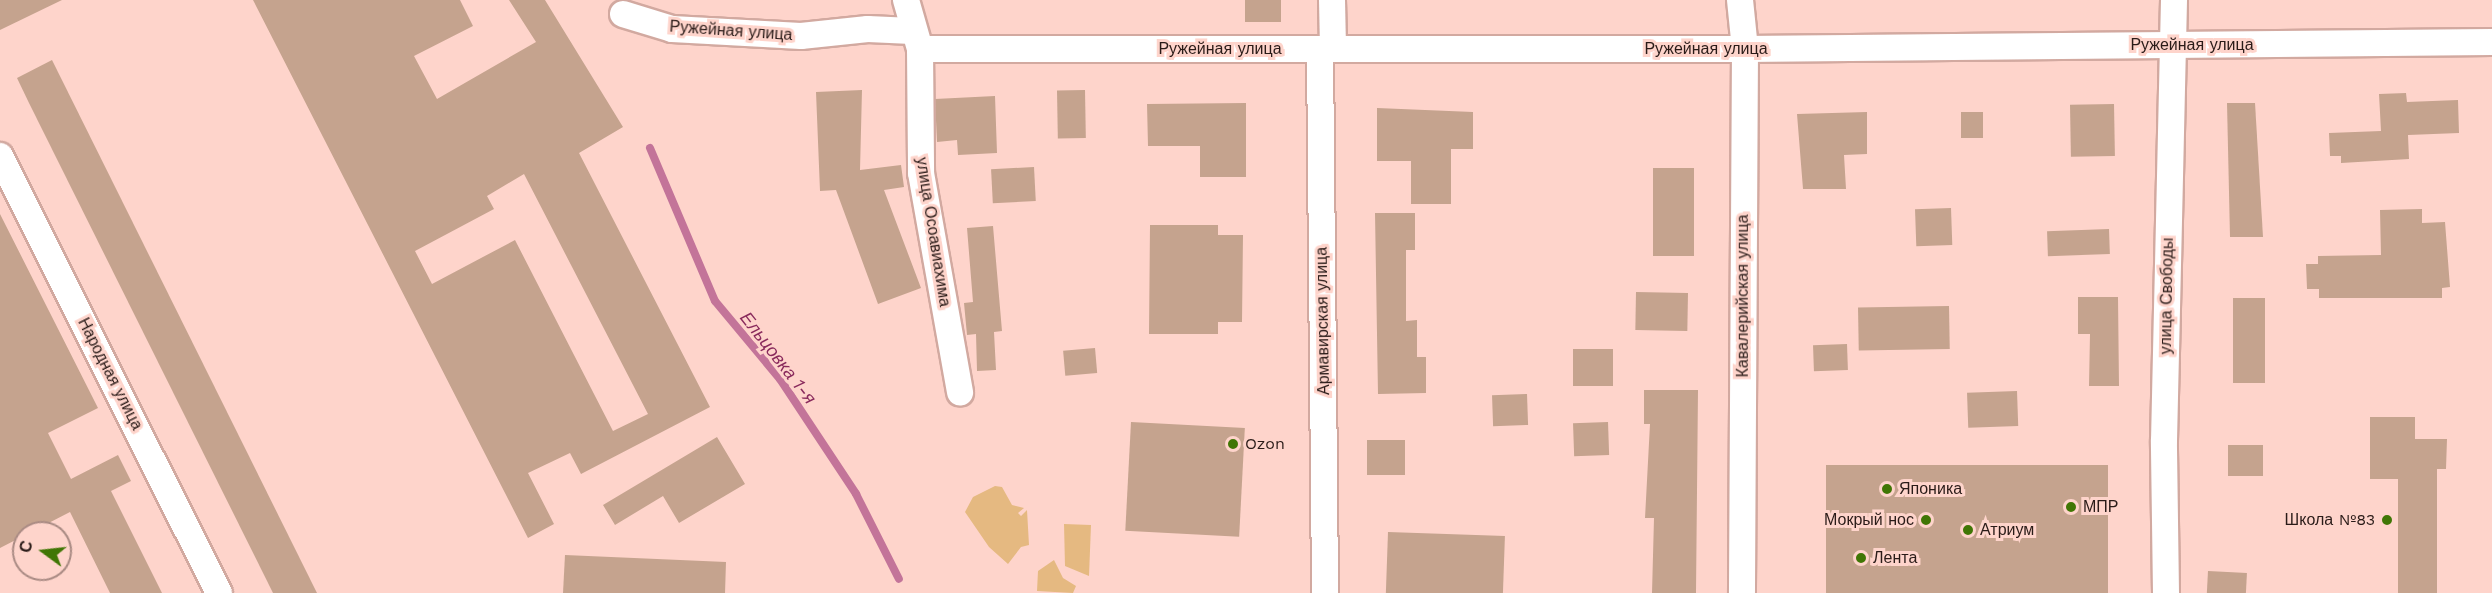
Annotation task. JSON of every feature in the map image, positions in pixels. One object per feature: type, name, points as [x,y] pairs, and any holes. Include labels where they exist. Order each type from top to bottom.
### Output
[{"type":"street","name":"улица Осоавиахима","points":[[906,0],[916,40],[921,172],[960,393]]},
{"type":"street","name":"Армавирская улица","points":[[1325,593],[1327,49],[1332,0]]},
{"type":"street","name":"Кавалерийская улица","points":[[1740,0],[1745,49],[1742,593]]},
{"type":"street","name":"улица Свободы","points":[[2166,593],[2164,441],[2174,0]]},
{"type":"street","name":"Ружейная улица","points":[[623,14],[672,29],[801,36],[868,28],[916,40],[1327,49],[1745,49],[2492,42]]},
{"type":"street","name":"Народная улица","points":[[0,156],[219,593]]},
{"type":"shaded area","points":[[995,486],[1002,487],[1012,505],[1024,508],[1018,513],[1021,516],[1027,510],[1029,545],[1021,547],[1008,564],[989,547],[965,512],[973,497]]},
{"type":"shaded area","points":[[1064,524],[1091,525],[1089,576],[1065,566]]},
{"type":"shaded area","points":[[1054,560],[1063,578],[1076,586],[1073,593],[1037,591],[1038,571]]},
{"type":"building","points":[[0,0],[62,0],[0,30]]},
{"type":"building","points":[[253,0],[460,0],[473,26],[414,56],[437,99],[536,42],[509,0],[545,0],[623,127],[579,153],[710,407],[581,474],[570,453],[528,473],[554,524],[528,538]],"holes":[[[524,174],[648,414],[613,431],[515,240],[432,284],[415,251],[494,209],[487,196]]]},
{"type":"building","points":[[1245,0],[1281,0],[1281,22],[1245,22]]},
{"type":"building","points":[[52,60],[317,593],[273,593],[29,103],[17,78]]},
{"type":"building","points":[[862,90],[860,170],[901,165],[904,187],[884,190],[921,288],[878,304],[836,190],[820,191],[816,92]]},
{"type":"building","points":[[1057,90],[1085,90],[1086,138],[1058,138]]},
{"type":"building","points":[[2406,93],[2407,102],[2458,100],[2459,133],[2408,135],[2409,159],[2341,163],[2341,156],[2330,156],[2329,133],[2381,131],[2379,94]]},
{"type":"building","points":[[995,96],[997,153],[958,155],[957,140],[937,142],[935,99]]},
{"type":"building","points":[[1246,103],[1246,177],[1200,177],[1200,146],[1148,146],[1147,104]]},
{"type":"building","points":[[2227,103],[2255,103],[2263,237],[2230,237]]},
{"type":"building","points":[[2114,104],[2115,156],[2071,157],[2070,105]]},
{"type":"building","points":[[1377,108],[1473,112],[1473,149],[1451,149],[1451,204],[1411,204],[1411,161],[1377,161]]},
{"type":"building","points":[[1867,112],[1867,154],[1844,155],[1846,189],[1803,189],[1797,114]]},
{"type":"building","points":[[1961,112],[1983,112],[1983,138],[1961,138]]},
{"type":"building","points":[[1034,167],[1036,201],[993,203],[991,169]]},
{"type":"building","points":[[1653,168],[1694,168],[1694,256],[1653,256]]},
{"type":"building","points":[[1951,208],[1952,245],[1916,246],[1915,209]]},
{"type":"building","points":[[2422,209],[2422,223],[2445,222],[2450,287],[2442,288],[2442,298],[2319,298],[2319,289],[2307,289],[2306,264],[2318,264],[2318,256],[2381,255],[2380,210]]},
{"type":"building","points":[[1375,213],[1415,213],[1415,250],[1406,250],[1406,321],[1417,320],[1417,357],[1426,357],[1426,393],[1378,394]]},
{"type":"building","points":[[0,214],[98,408],[48,433],[71,479],[118,455],[131,481],[111,491],[162,593],[110,593],[70,512],[52,521],[12,521],[12,542],[0,548]]},
{"type":"building","points":[[1150,225],[1218,225],[1218,235],[1243,235],[1242,322],[1218,322],[1218,334],[1149,334]]},
{"type":"building","points":[[993,226],[1002,331],[994,332],[996,370],[977,371],[976,334],[967,335],[964,303],[973,302],[967,228]]},
{"type":"building","points":[[2109,229],[2110,254],[2048,256],[2047,231]]},
{"type":"building","points":[[1636,292],[1688,293],[1687,331],[1635,330]]},
{"type":"building","points":[[2078,297],[2118,297],[2119,386],[2089,386],[2090,334],[2078,334]]},
{"type":"building","points":[[2233,298],[2265,298],[2265,383],[2233,383]]},
{"type":"building","points":[[1949,306],[1950,349],[1859,351],[1858,308]]},
{"type":"building","points":[[1847,344],[1848,370],[1814,371],[1813,345]]},
{"type":"building","points":[[1095,348],[1097,373],[1065,376],[1063,351]]},
{"type":"building","points":[[1573,349],[1613,349],[1613,386],[1573,386]]},
{"type":"building","points":[[1644,390],[1698,390],[1696,593],[1652,593],[1654,518],[1645,518],[1650,424],[1644,424]]},
{"type":"building","points":[[2017,391],[2018,426],[1968,428],[1967,393]]},
{"type":"building","points":[[1527,394],[1528,425],[1493,426],[1492,395]]},
{"type":"building","points":[[2370,417],[2415,417],[2415,439],[2447,439],[2446,469],[2437,469],[2437,593],[2398,593],[2398,479],[2370,479]]},
{"type":"building","points":[[1131,422],[1245,428],[1239,537],[1125,531]]},
{"type":"building","points":[[1608,422],[1609,455],[1574,456],[1573,423]]},
{"type":"building","points":[[717,437],[745,484],[679,523],[663,496],[615,525],[603,505]]},
{"type":"building","points":[[1367,440],[1405,440],[1405,475],[1367,475]]},
{"type":"building","points":[[2228,445],[2263,445],[2263,476],[2228,476]]},
{"type":"building","name":"Атриум","points":[[1826,465],[2108,465],[2108,593],[1826,593]]},
{"type":"building","points":[[1388,532],[1505,536],[1503,593],[1386,593]]},
{"type":"building","points":[[565,555],[726,562],[725,593],[563,593]]},
{"type":"building","points":[[2208,571],[2247,573],[2246,593],[2207,593]]},
{"type":"waterway","name":"Ельцовка 1-я","points":[[650,148],[715,301],[780,379],[856,494],[899,579]]},
{"type":"place","name":"Ozon","points":[[1233,444]]},
{"type":"place","name":"Японика","points":[[1887,489]]},
{"type":"place","name":"МПР","points":[[2071,507]]},
{"type":"place","name":"Мокрый нос","points":[[1926,520]]},
{"type":"place","name":"Школа №83","points":[[2387,520]]},
{"type":"place","name":"Атриум","points":[[1968,530]]},
{"type":"place","name":"Лента","points":[[1861,558]]}]
